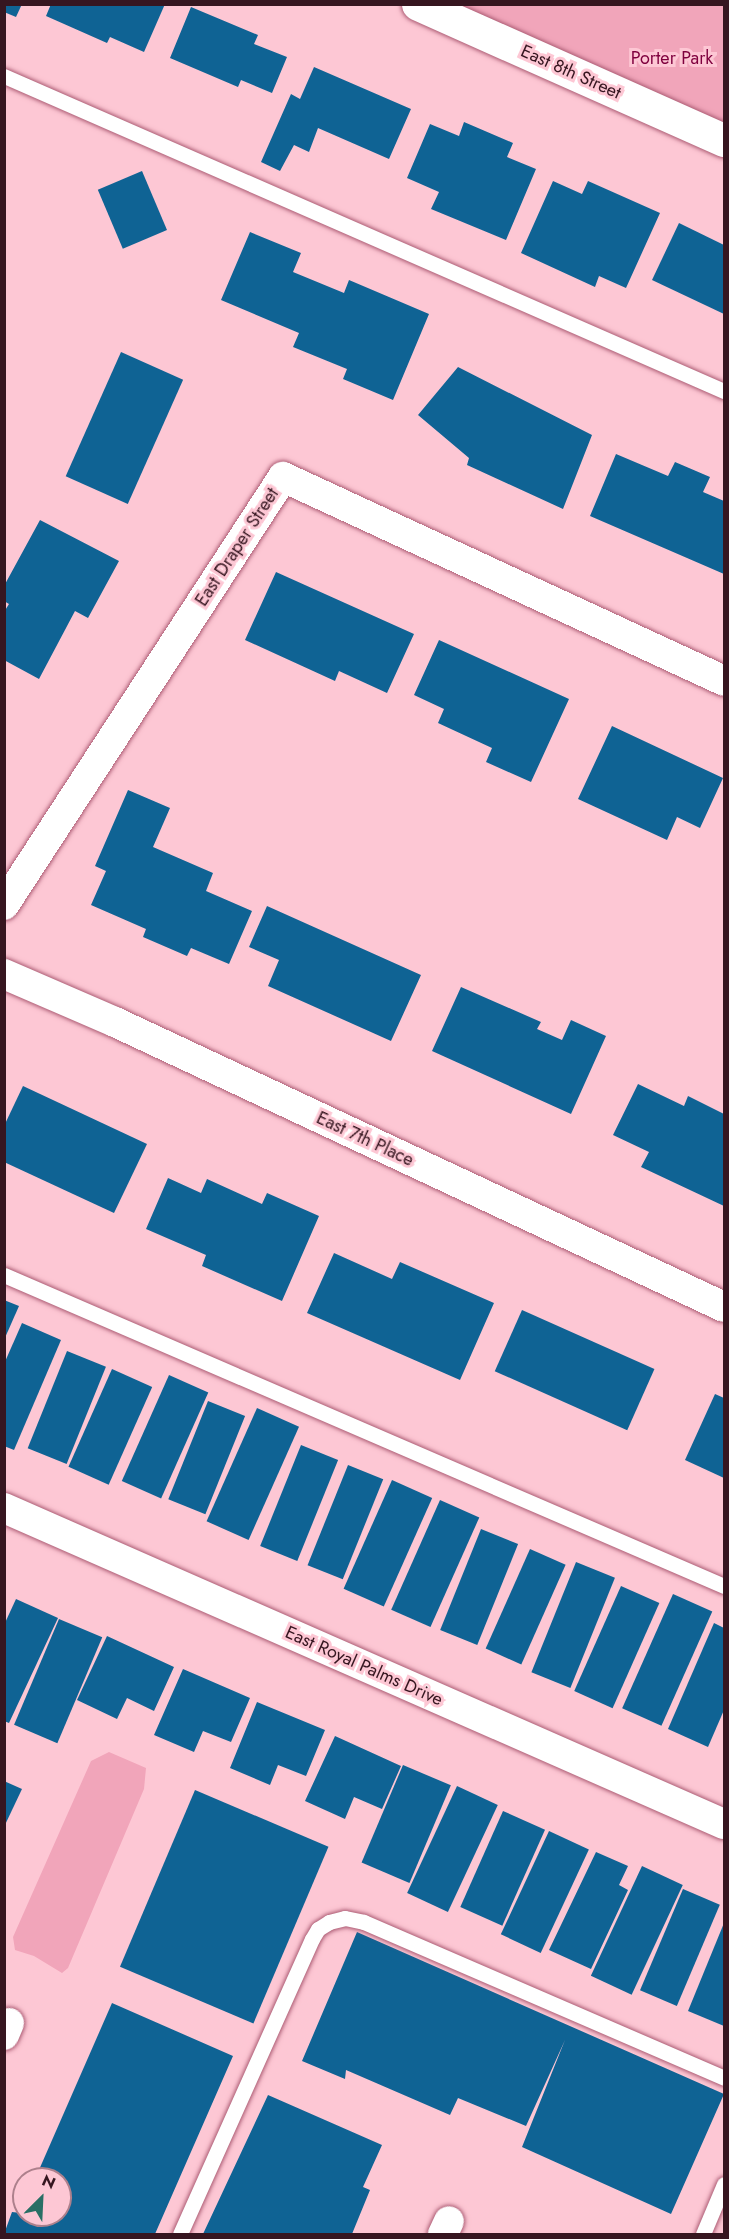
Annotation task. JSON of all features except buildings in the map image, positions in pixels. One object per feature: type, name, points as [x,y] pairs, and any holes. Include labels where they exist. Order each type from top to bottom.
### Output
[{"type":"street","name":"East 8th Street","points":[[417,4],[724,140]]},
{"type":"street","name":"East Draper Street","points":[[4,905],[283,477],[724,681]]},
{"type":"street","name":"East 7th Place","points":[[4,974],[126,1027],[724,1307]]},
{"type":"street","name":"East Royal Palms Drive","points":[[4,1508],[724,1824]]},
{"type":"lane","points":[[4,76],[724,391]]},
{"type":"lane","points":[[4,1275],[724,1586]]},
{"type":"lane","points":[[180,2235],[312,1939],[318,1929],[329,1922],[345,1918],[364,1922],[724,2078]]},
{"type":"lane","points":[[703,2235],[724,2184]]},
{"type":"green space","name":"Porter Park","points":[[418,5],[724,5],[724,140]]},
{"type":"green space","points":[[109,1752],[146,1768],[144,1789],[68,1968],[62,1973],[34,1956],[15,1950],[13,1937],[91,1761]]}]
